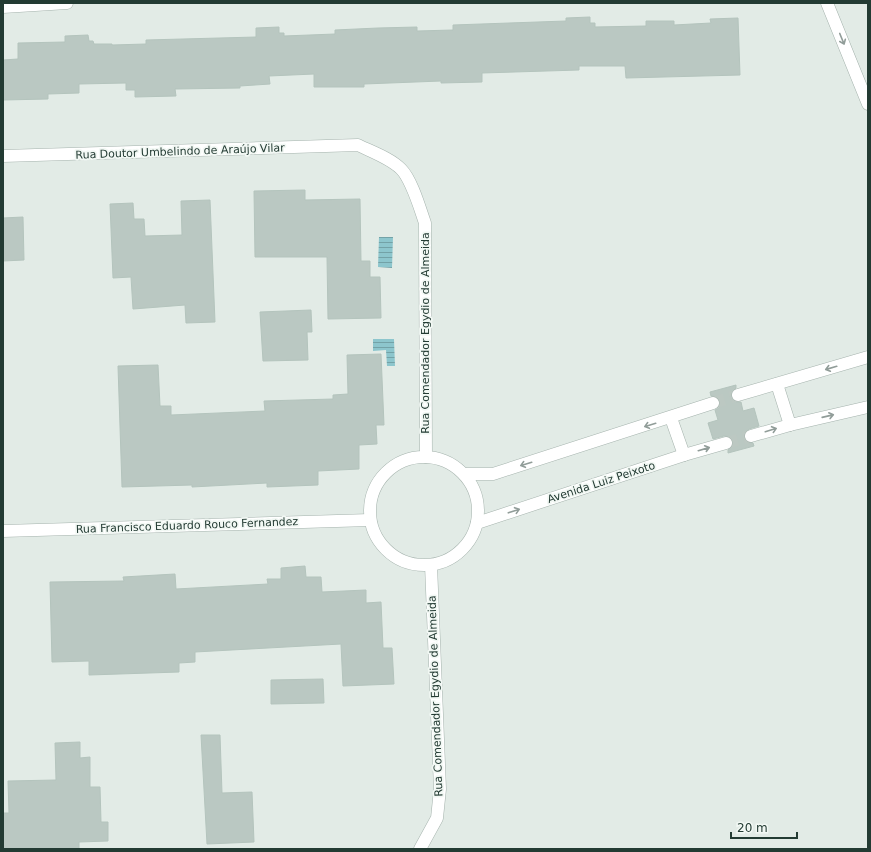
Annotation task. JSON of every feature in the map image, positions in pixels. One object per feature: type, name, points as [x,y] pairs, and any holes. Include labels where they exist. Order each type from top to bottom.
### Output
[{"type":"street","points":[[3,7],[67,3]]},
{"type":"street","points":[[827,3],[868,104]]},
{"type":"street","name":"Rua Doutor Umbelindo de Araújo Vilar","points":[[3,156],[358,145]]},
{"type":"street","name":"Rua Comendador Egydio de Almeida","points":[[358,145],[382,156],[402,170],[414,193],[425,223],[426,457]]},
{"type":"street","points":[[738,395],[868,357]]},
{"type":"street","points":[[777,384],[790,425]]},
{"type":"street","points":[[464,474],[493,474],[671,418],[713,403]]},
{"type":"street","points":[[751,436],[790,425],[868,407]]},
{"type":"street","points":[[671,418],[684,455]]},
{"type":"street","name":"Avenida Luiz Peixoto","points":[[477,523],[684,455],[726,443]]},
{"type":"street","points":[[426,457],[440,459],[453,465],[464,474],[476,497],[478,510],[477,523],[471,538],[461,551],[447,561],[432,566],[410,564],[392,555],[377,539],[370,520],[370,504],[375,488],[383,475],[396,465],[410,458],[426,457]]},
{"type":"street","name":"Rua Francisco Eduardo Rouco Fernandez","points":[[3,531],[370,520]]},
{"type":"street","name":"Rua Comendador Egydio de Almeida","points":[[420,848],[437,818],[440,789],[432,566]]},
{"type":"water","points":[[379,237],[393,237],[392,268],[378,267]]},
{"type":"water","points":[[373,339],[394,339],[395,366],[387,366],[386,350],[373,351]]},
{"type":"building","points":[[590,17],[590,23],[595,23],[595,27],[646,26],[646,21],[674,21],[674,25],[711,23],[710,19],[738,18],[740,75],[626,78],[625,66],[579,66],[579,70],[482,73],[482,82],[441,83],[441,81],[364,84],[364,87],[314,87],[314,74],[269,76],[270,84],[240,86],[240,88],[175,89],[176,96],[135,97],[135,90],[126,90],[126,83],[79,84],[79,93],[48,94],[48,99],[3,100],[3,60],[18,59],[18,43],[65,42],[65,36],[88,35],[89,41],[93,41],[94,44],[146,44],[146,40],[256,37],[256,28],[279,27],[279,33],[284,33],[284,36],[335,34],[335,30],[378,28],[417,27],[417,31],[453,30],[453,25],[566,21],[566,18]]},
{"type":"building","points":[[305,190],[305,200],[360,199],[361,261],[370,261],[370,277],[380,277],[381,318],[328,319],[327,257],[255,257],[254,191]]},
{"type":"building","points":[[210,200],[215,322],[186,323],[185,305],[133,309],[131,277],[113,278],[110,204],[133,203],[134,219],[144,219],[145,236],[182,235],[181,201]]},
{"type":"building","points":[[23,217],[24,260],[3,261],[3,218]]},
{"type":"building","points":[[311,310],[312,332],[307,332],[308,360],[263,361],[260,312]]},
{"type":"building","points":[[381,354],[384,425],[376,425],[377,444],[359,445],[359,469],[318,471],[318,485],[267,487],[267,483],[192,487],[192,485],[122,487],[118,366],[158,365],[160,406],[171,406],[171,415],[265,411],[264,401],[333,399],[333,395],[348,394],[347,355]]},
{"type":"building","points":[[736,385],[736,388],[731,393],[731,397],[736,402],[741,402],[743,411],[754,408],[759,426],[749,429],[744,435],[746,441],[753,443],[754,446],[728,453],[728,450],[733,444],[731,437],[724,436],[713,439],[708,423],[718,420],[715,410],[719,408],[720,401],[718,397],[711,396],[710,392]]},
{"type":"building","points":[[305,566],[306,577],[321,577],[322,592],[366,590],[366,603],[381,602],[383,648],[392,648],[394,684],[343,686],[341,644],[195,652],[195,662],[179,663],[179,672],[89,675],[89,661],[52,662],[50,582],[124,581],[123,577],[175,574],[176,589],[268,584],[267,579],[281,579],[281,568]]},
{"type":"building","points":[[323,679],[324,703],[271,704],[271,680]]},
{"type":"building","points":[[201,735],[220,735],[222,793],[252,792],[254,842],[207,844]]},
{"type":"building","points":[[80,742],[80,758],[90,757],[90,787],[100,787],[101,822],[108,822],[108,841],[79,842],[79,849],[3,849],[3,813],[9,813],[8,781],[56,780],[55,743]]},
{"type":"tunnel","points":[[713,403],[738,395]]},
{"type":"tunnel","points":[[726,443],[751,436]]}]
